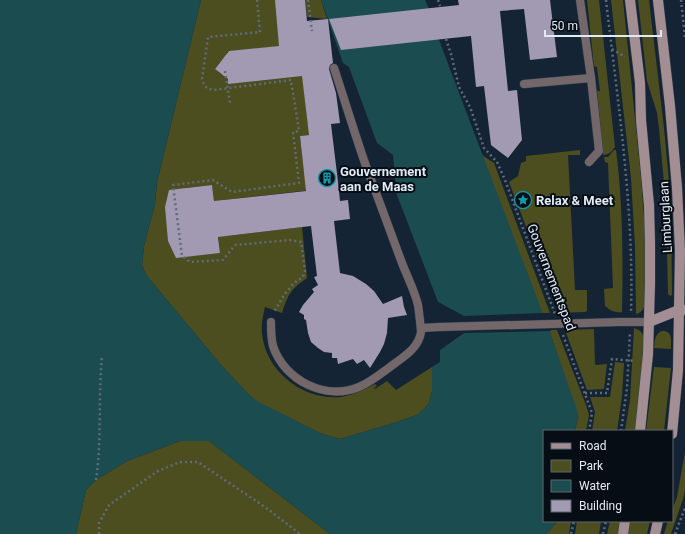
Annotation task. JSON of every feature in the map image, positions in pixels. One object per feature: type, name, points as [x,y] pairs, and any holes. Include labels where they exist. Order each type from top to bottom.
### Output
[{"type":"main road","name":"Limburglaan","points":[[630,0],[640,83],[641,120],[648,205],[650,283],[647,367],[640,430]]},
{"type":"main road","name":"Limburglaan","points":[[658,0],[670,106],[677,188],[682,310],[672,430]]},
{"type":"main road","points":[[680,261],[685,270]]},
{"type":"main road","points":[[649,322],[682,310]]},
{"type":"main road","points":[[649,322],[682,323]]},
{"type":"main road","points":[[623,534],[625,522]]},
{"type":"main road","points":[[655,534],[658,522]]},
{"type":"lane","points":[[580,0],[599,151],[589,162]]},
{"type":"lane","points":[[271,322],[273,345],[282,364],[293,376],[320,390],[336,392],[359,387],[377,376],[404,357],[416,345],[421,333],[418,305],[366,167],[334,68]]},
{"type":"lane","points":[[524,84],[591,78]]},
{"type":"lane","points":[[421,328],[649,322]]},
{"type":"path","points":[[257,0],[260,32],[208,37],[202,79],[203,85],[208,89],[214,90],[291,80],[299,131],[293,132],[299,183],[232,192],[213,180],[173,185],[182,256],[190,262],[223,260],[235,245],[290,240],[301,242],[305,271],[303,277],[294,283],[274,310]]},
{"type":"path","points":[[308,0],[312,30]]},
{"type":"path","points":[[438,0],[440,6]]},
{"type":"path","points":[[606,0],[624,149],[632,283],[631,316]]},
{"type":"path","points":[[681,0],[685,37]]},
{"type":"path","name":"Gouvernementspad","points":[[446,39],[459,87],[470,108],[484,148],[497,162],[505,180],[557,320]]},
{"type":"path","points":[[225,71],[230,103]]},
{"type":"path","points":[[621,430],[627,388],[630,328]]},
{"type":"path","name":"Gouvernementspad","points":[[563,334],[592,413],[589,430]]},
{"type":"path","points":[[96,480],[99,461],[100,379],[102,357]]},
{"type":"path","points":[[585,393],[607,393]]},
{"type":"path","points":[[99,534],[99,523],[108,505],[158,471],[180,462],[198,462],[300,534]]},
{"type":"path","points":[[675,534],[685,508]]},
{"type":"path","points":[[571,534],[574,522]]},
{"type":"path","points":[[603,534],[606,522]]},
{"type":"green space","points":[[201,0],[275,0],[291,45],[227,52],[228,65],[220,62],[215,69],[221,74],[227,71],[228,83],[301,63],[308,126],[313,134],[300,136],[304,171],[319,189],[223,200],[215,206],[212,185],[185,188],[192,256],[220,253],[218,232],[227,236],[302,227],[307,278],[297,285],[291,292],[282,313],[265,307],[262,334],[265,348],[271,360],[279,372],[301,389],[327,397],[341,397],[350,395],[375,384],[377,386],[374,388],[375,389],[387,381],[396,390],[432,367],[432,391],[429,403],[417,415],[340,439],[322,434],[257,402],[221,365],[146,275],[142,265],[144,246],[155,204],[157,182]]},
{"type":"green space","points":[[305,0],[321,0],[327,19],[307,17]]},
{"type":"green space","points":[[587,0],[599,0],[615,147],[605,155],[603,155],[597,91],[600,91],[597,67],[594,66]]},
{"type":"green space","points":[[611,0],[623,0],[641,177],[646,245],[646,302],[640,313],[636,314],[635,246],[631,178]]},
{"type":"green space","points":[[638,0],[649,0],[664,128],[671,204],[672,295],[670,296],[668,294],[666,205],[659,128],[657,113],[647,81]]},
{"type":"green space","points":[[580,150],[580,155],[568,155],[575,290],[587,290],[587,311],[559,313],[509,182],[518,176],[521,163],[526,161],[526,156]]},
{"type":"green space","points":[[614,150],[616,150],[620,190],[622,231],[622,312],[613,311],[605,306],[604,289],[613,288],[608,163],[605,162],[604,157],[608,157]]},
{"type":"green space","points":[[482,155],[494,163],[550,313],[542,313]]},
{"type":"green space","points":[[634,328],[639,330],[644,337],[644,358],[636,430],[625,430],[630,400]]},
{"type":"green space","points":[[594,329],[595,364],[607,364],[604,389],[587,390],[565,330]]},
{"type":"green space","points":[[549,330],[557,330],[586,405],[589,415],[586,430],[575,430],[578,416]]},
{"type":"green space","points":[[661,331],[668,332],[671,339],[671,349],[654,348],[656,337]]},
{"type":"green space","points":[[615,362],[624,363],[622,396],[617,430],[592,430],[595,412],[590,397],[610,397]]},
{"type":"green space","points":[[654,367],[671,368],[664,430],[646,430]]},
{"type":"green space","points":[[180,441],[209,441],[330,534],[76,534],[86,490],[96,480],[127,461]]},
{"type":"green space","points":[[685,452],[685,490],[683,499],[671,534],[664,534],[668,522],[673,522],[673,508],[677,497]]},
{"type":"green space","points":[[557,522],[571,522],[569,534],[546,534]]},
{"type":"green space","points":[[577,522],[601,522],[599,534],[575,534]]},
{"type":"green space","points":[[610,522],[621,522],[618,534],[607,534]]},
{"type":"green space","points":[[630,522],[650,522],[647,534],[628,534]]},
{"type":"water","points":[[0,0],[201,0],[157,182],[155,204],[144,246],[142,265],[146,275],[221,365],[248,394],[257,401],[322,434],[340,439],[417,415],[425,408],[429,403],[432,391],[432,367],[440,362],[441,347],[464,333],[464,317],[438,302],[397,195],[393,155],[377,143],[349,67],[343,63],[321,0],[425,0],[435,22],[439,40],[549,330],[576,407],[578,416],[575,430],[543,430],[543,522],[557,522],[546,534],[330,534],[209,441],[180,441],[127,461],[96,480],[86,490],[76,534],[0,534]]},
{"type":"pier","points":[[438,302],[464,316],[544,313],[551,331],[464,333],[440,350],[439,346],[462,332],[462,318],[438,304]]},
{"type":"building","name":"Gouvernement aan de Maas","points":[[275,0],[305,0],[307,21],[328,19],[333,63],[330,65],[329,69],[336,93],[340,123],[331,124],[340,201],[348,200],[350,219],[334,221],[340,273],[353,276],[366,284],[374,291],[383,304],[402,296],[407,315],[388,318],[387,333],[384,344],[370,368],[364,360],[357,364],[353,359],[338,364],[337,358],[332,358],[332,353],[324,352],[311,342],[304,315],[299,312],[314,292],[312,289],[318,285],[314,277],[317,276],[311,226],[218,237],[220,253],[176,258],[168,241],[165,207],[169,190],[212,185],[214,201],[306,191],[300,136],[309,135],[302,76],[228,84],[228,79],[215,69],[229,51],[279,46]]},
{"type":"building","points":[[458,0],[550,0],[557,57],[530,60],[524,9],[500,11],[508,91],[517,90],[522,140],[508,158],[491,145],[484,86],[476,87],[471,36],[341,50],[329,19],[459,5]]},
{"type":"place","name":"Gouvernement aan de Maas","points":[[327,178]]},
{"type":"place","name":"Relax & Meet","points":[[523,200]]}]
